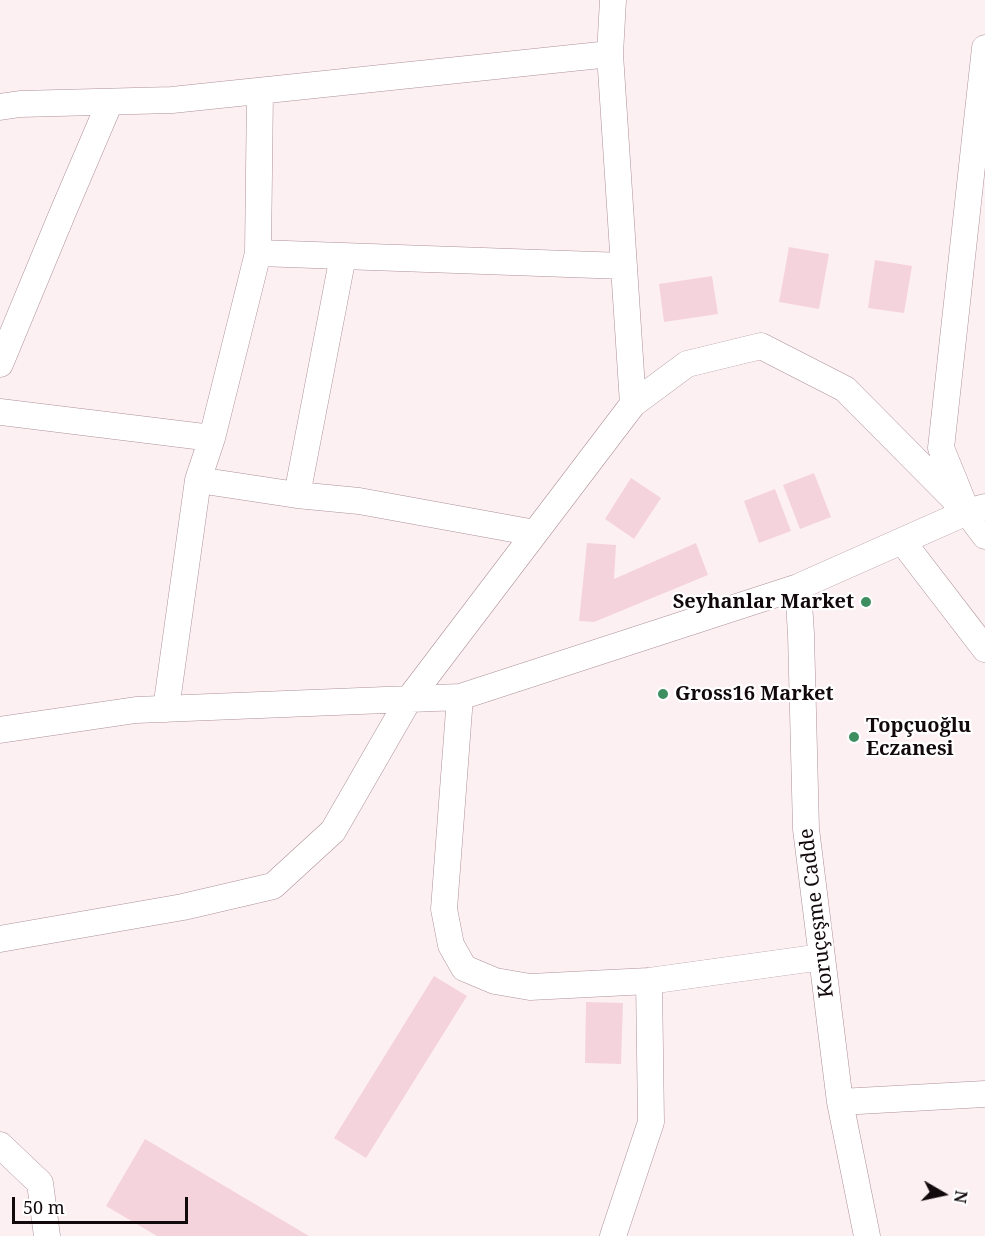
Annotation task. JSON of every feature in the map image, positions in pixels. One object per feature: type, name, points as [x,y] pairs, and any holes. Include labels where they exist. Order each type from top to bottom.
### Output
[{"type":"street","points":[[613,0],[610,54],[633,404]]},
{"type":"street","points":[[985,48],[978,170],[941,448],[976,510],[985,536]]},
{"type":"street","points":[[0,107],[20,104],[172,100],[610,54]]},
{"type":"street","points":[[166,709],[198,480],[212,438],[258,253],[260,91]]},
{"type":"street","points":[[0,364],[110,102]]},
{"type":"street","points":[[258,253],[624,266]]},
{"type":"street","points":[[297,495],[343,256]]},
{"type":"street","points":[[0,939],[183,908],[273,886],[333,831],[410,699],[633,404],[687,364],[760,346],[845,389],[976,510]]},
{"type":"street","points":[[0,412],[212,438]]},
{"type":"street","points":[[198,480],[297,495],[359,501],[535,533]]},
{"type":"street","points":[[0,730],[136,710],[460,697],[798,587],[976,510]]},
{"type":"street","points":[[902,541],[985,649]]},
{"type":"street","name":"Koruçeşme Cadde","points":[[798,587],[806,829],[840,1102],[867,1236]]},
{"type":"street","points":[[460,697],[444,909],[451,945],[464,968],[495,981],[531,987],[649,981],[822,957]]},
{"type":"street","points":[[613,1236],[651,1122],[649,981]]},
{"type":"street","points":[[840,1102],[985,1094]]},
{"type":"street","points":[[0,1145],[40,1183],[47,1236]]},
{"type":"building","points":[[789,247],[829,254],[819,309],[779,302]]},
{"type":"building","points":[[875,260],[912,266],[904,313],[868,308]]},
{"type":"building","points":[[712,276],[718,314],[664,322],[659,284]]},
{"type":"building","points":[[814,473],[831,517],[800,529],[783,485]]},
{"type":"building","points":[[631,478],[661,498],[634,539],[605,519]]},
{"type":"building","points":[[775,489],[791,531],[759,543],[744,501]]},
{"type":"building","points":[[587,543],[616,545],[614,579],[696,543],[708,575],[594,622],[579,621]]},
{"type":"building","points":[[434,976],[467,996],[366,1158],[334,1138]]},
{"type":"building","points":[[586,1002],[623,1003],[621,1064],[585,1063]]},
{"type":"building","points":[[145,1139],[309,1236],[157,1236],[106,1206]]},
{"type":"place","name":"Seyhanlar Market","points":[[866,602]]},
{"type":"place","name":"Gross16 Market","points":[[663,694]]},
{"type":"place","name":"Topçuoğlu Eczanesi","points":[[854,737]]}]
